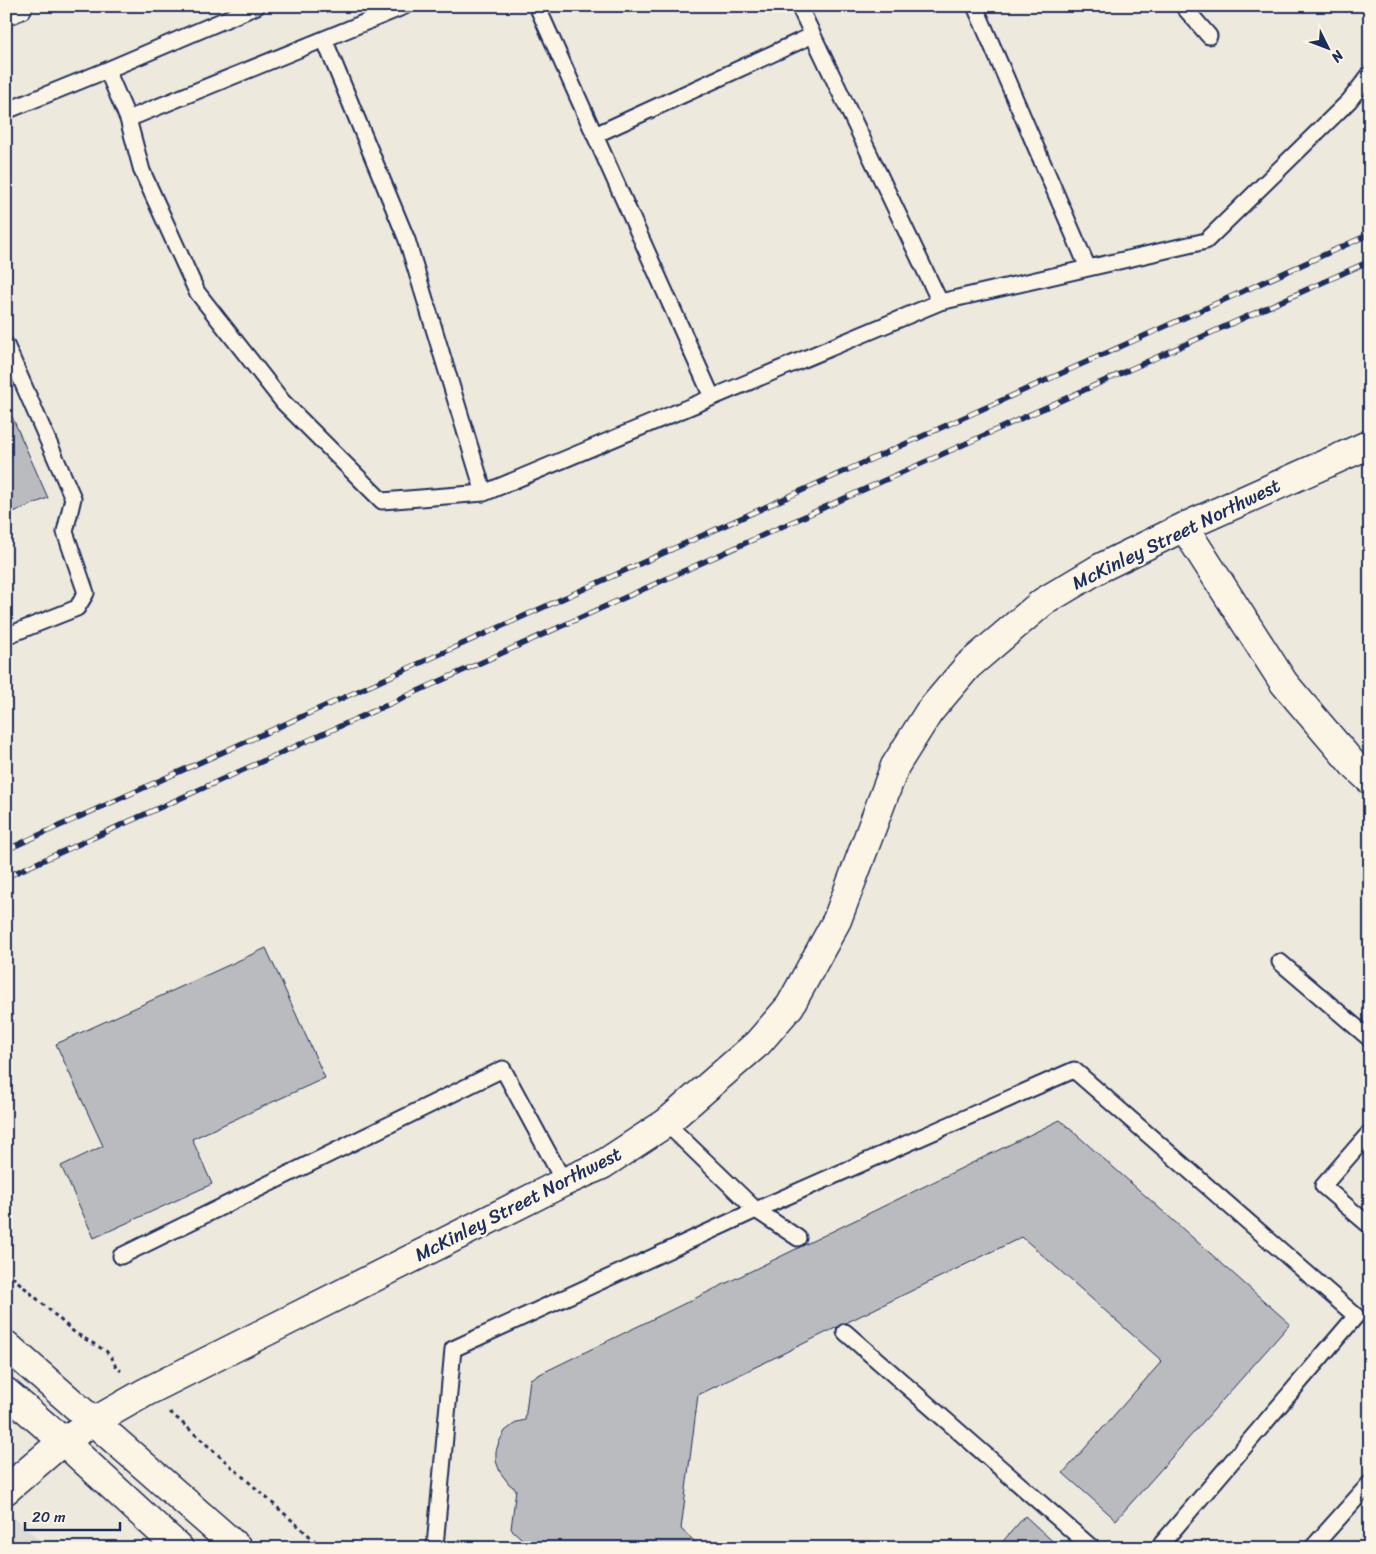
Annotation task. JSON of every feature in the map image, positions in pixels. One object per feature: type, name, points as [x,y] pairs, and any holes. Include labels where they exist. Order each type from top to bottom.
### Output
[{"type":"main road","points":[[6,11],[18,6]]},
{"type":"main road","name":"McKinley Street Northwest","points":[[6,1490],[63,1441],[146,1392],[564,1182],[602,1165],[666,1123],[758,1043],[790,1006],[837,920],[895,766],[929,712],[968,666],[1043,602],[1100,568],[1184,527],[1370,444]]},
{"type":"main road","points":[[1184,527],[1284,683],[1352,763],[1370,780]]},
{"type":"main road","points":[[6,1346],[238,1548]]},
{"type":"main road","points":[[6,1392],[63,1441],[179,1548]]},
{"type":"lane","points":[[6,111],[257,6]]},
{"type":"lane","points":[[128,119],[405,6]]},
{"type":"lane","points":[[537,6],[712,397]]},
{"type":"lane","points":[[799,6],[940,302]]},
{"type":"lane","points":[[975,6],[1088,268]]},
{"type":"lane","points":[[1183,6],[1210,36]]},
{"type":"lane","points":[[594,135],[813,34]]},
{"type":"lane","points":[[324,39],[408,240],[484,492]]},
{"type":"lane","points":[[107,70],[128,119],[142,171],[197,292],[283,402],[382,501],[484,492],[940,302],[1206,241],[1349,101],[1370,74]]},
{"type":"lane","points":[[6,344],[73,498],[65,532],[86,593],[77,608],[6,636]]},
{"type":"lane","points":[[1280,962],[1370,1039]]},
{"type":"lane","points":[[121,1256],[503,1069],[564,1182]]},
{"type":"lane","points":[[437,1548],[435,1546],[453,1349],[756,1210],[1074,1070],[1356,1316],[1158,1548]]},
{"type":"lane","points":[[666,1123],[756,1210],[798,1238]]},
{"type":"lane","points":[[1370,1132],[1323,1186],[1370,1226]]},
{"type":"lane","points":[[845,1332],[1092,1548]]},
{"type":"lane","points":[[1312,1548],[1370,1483]]},
{"type":"path","points":[[6,1271],[75,1334],[106,1351],[116,1366]]},
{"type":"path","points":[[185,1424],[323,1548]]},
{"type":"shaded area","points":[[6,1510],[48,1548],[6,1548]]},
{"type":"building","points":[[6,403],[48,498],[6,515]]},
{"type":"building","points":[[266,948],[325,1078],[192,1139],[212,1184],[94,1238],[61,1166],[103,1146],[56,1044]]},
{"type":"building","points":[[1060,1120],[1290,1324],[1116,1520],[1063,1473],[1162,1361],[1022,1237],[698,1395],[681,1529],[702,1548],[532,1548],[511,1529],[516,1489],[509,1484],[500,1472],[496,1461],[496,1451],[505,1431],[517,1422],[525,1420],[530,1379]]},
{"type":"building","points":[[1025,1516],[1060,1548],[997,1548]]},
{"type":"railway","points":[[6,850],[1370,234]]},
{"type":"railway","points":[[6,877],[1370,261]]}]
